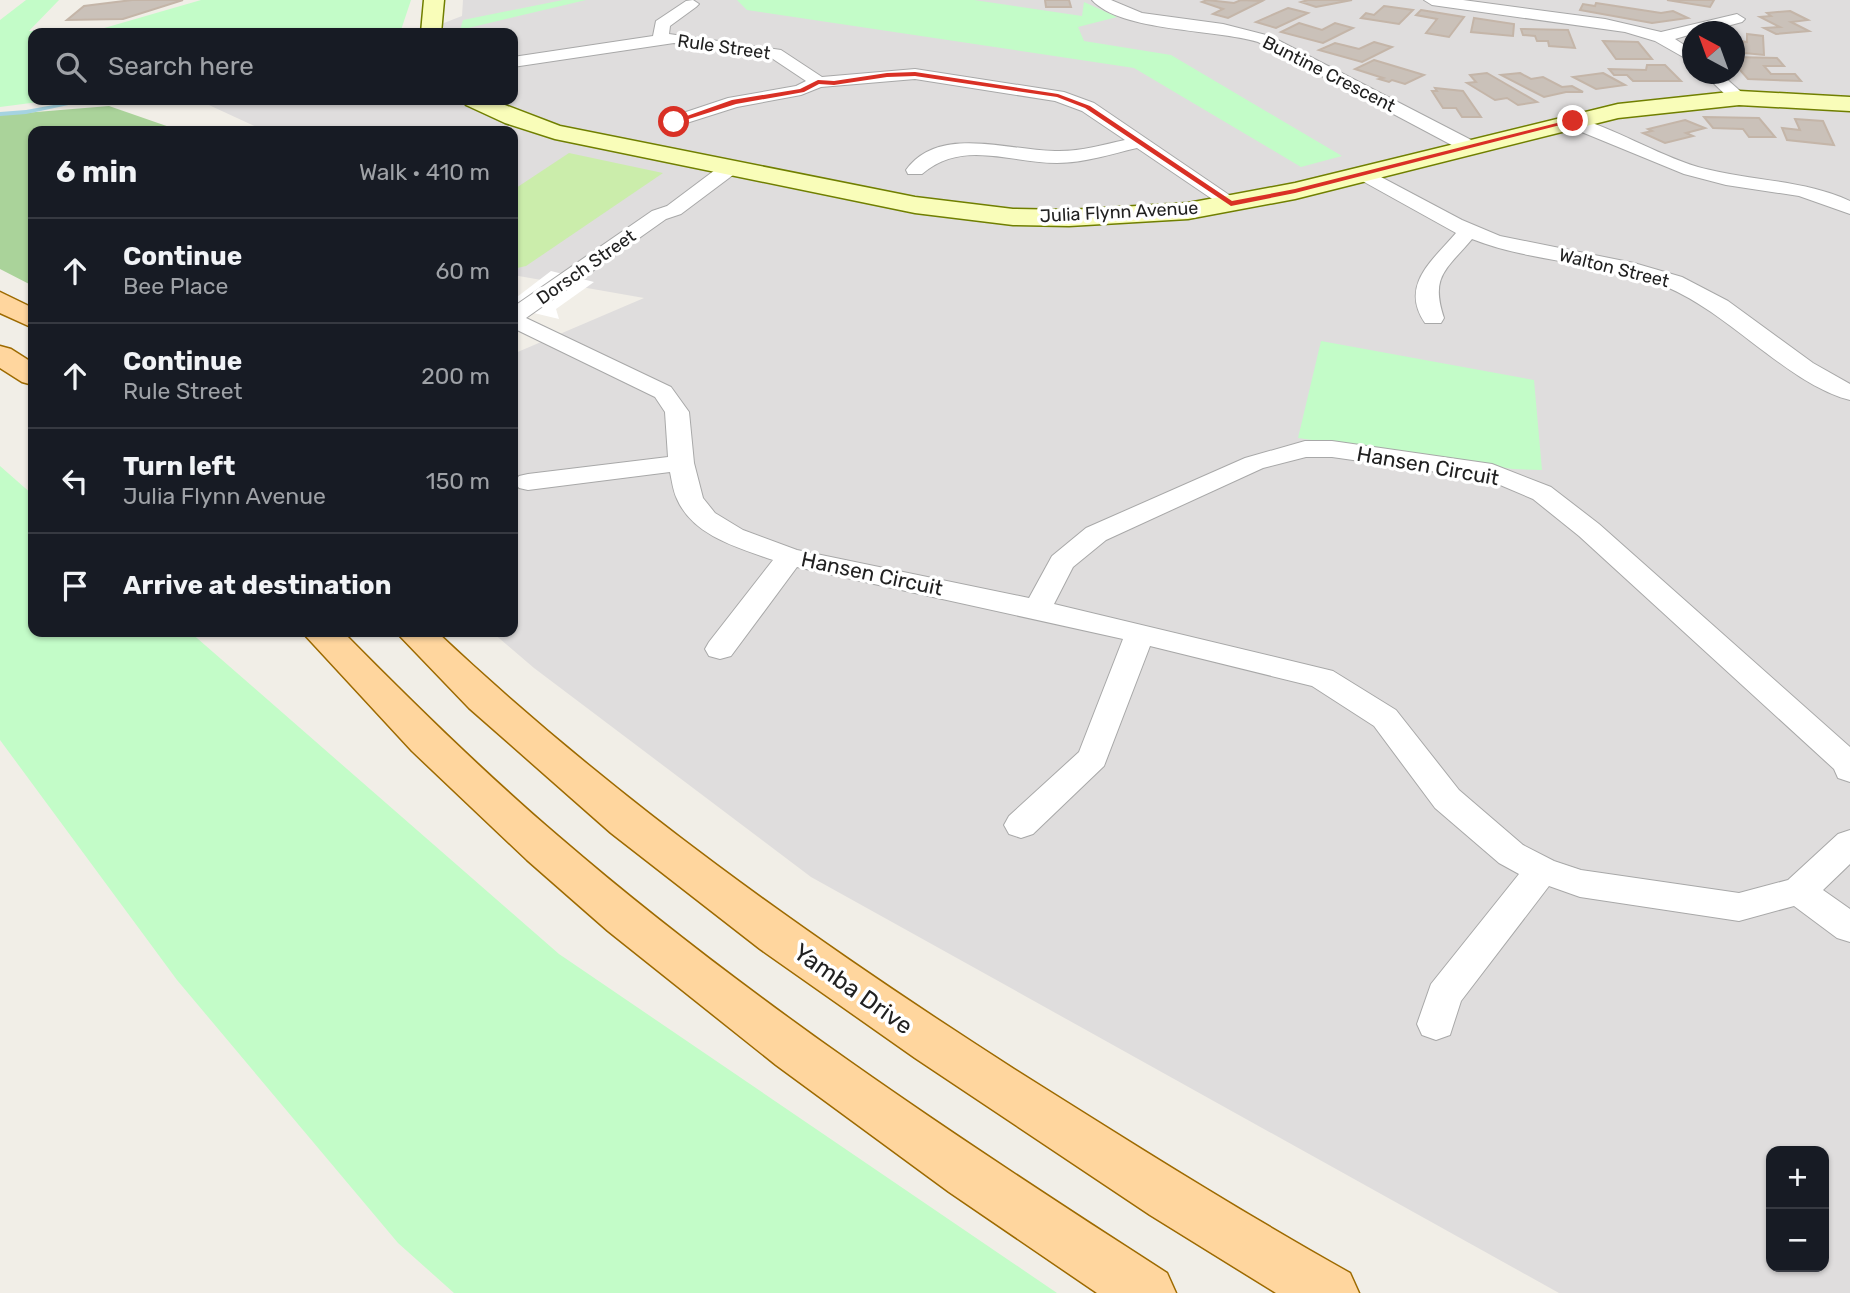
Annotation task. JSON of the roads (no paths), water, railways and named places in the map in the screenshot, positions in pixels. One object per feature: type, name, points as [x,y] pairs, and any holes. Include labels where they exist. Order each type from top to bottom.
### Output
[{"type":"main road","points":[[0,301],[28,316]]},
{"type":"main road","points":[[0,355],[28,373]]},
{"type":"main road","points":[[326,637],[407,723],[463,777],[617,912],[722,996],[853,1094],[994,1193],[1147,1293]]},
{"type":"main road","name":"Yamba Drive","points":[[420,637],[589,790],[755,921],[883,1011],[1154,1187],[1330,1293]]},
{"type":"street","name":"Buntine Crescent","points":[[1100,0],[1120,12],[1257,36],[1470,147]]},
{"type":"street","points":[[1432,0],[1625,28],[1662,37],[1682,48]]},
{"type":"street","points":[[661,39],[662,24],[691,4]]},
{"type":"street","points":[[1662,37],[1737,19]]},
{"type":"street","name":"Rule Street","points":[[518,61],[661,39],[686,39],[775,53],[818,82]]},
{"type":"street","points":[[674,122],[734,102],[801,90],[818,82],[834,83],[915,74],[1058,96],[1088,107],[1231,203]]},
{"type":"street","points":[[1723,84],[1739,98]]},
{"type":"street","name":"Julia Flynn Avenue","points":[[485,105],[555,132],[915,205],[1013,217],[1069,218],[1188,211],[1231,203],[1364,174],[1618,111],[1739,98],[1850,104]]},
{"type":"street","points":[[1573,121],[1678,167],[1713,177],[1795,190],[1839,202],[1850,208]]},
{"type":"street","points":[[915,170],[941,154],[968,149],[997,149],[1055,157],[1141,142]]},
{"type":"street","name":"Dorsch Street","points":[[518,315],[659,215],[674,210],[724,167]]},
{"type":"street","name":"Walton Street","points":[[1364,174],[1467,232],[1511,246],[1608,264],[1676,283],[1701,296],[1820,377],[1850,393]]},
{"type":"street","points":[[1433,318],[1426,297],[1429,279],[1467,232]]},
{"type":"street","name":"Hansen Circuit","points":[[518,317],[663,392],[677,412],[681,463],[690,499],[706,519],[733,536],[790,557],[1037,609],[1322,678],[1385,718],[1447,799],[1511,854],[1542,870],[1580,883],[1739,907],[1799,891],[1850,843]]},
{"type":"street","name":"Hansen Circuit","points":[[1037,609],[1062,562],[1096,534],[1254,463],[1305,449],[1332,449],[1492,472],[1542,493],[1589,530],[1848,765],[1850,770]]},
{"type":"street","points":[[528,482],[681,463]]},
{"type":"street","name":"Hansen Circuit","points":[[720,649],[790,557]]},
{"type":"street","points":[[1021,825],[1093,758],[1140,634]]},
{"type":"street","points":[[1436,1024],[1444,995],[1542,870]]},
{"type":"street","points":[[1799,891],[1850,928]]},
{"type":"waterway","points":[[0,114],[63,105]]}]
